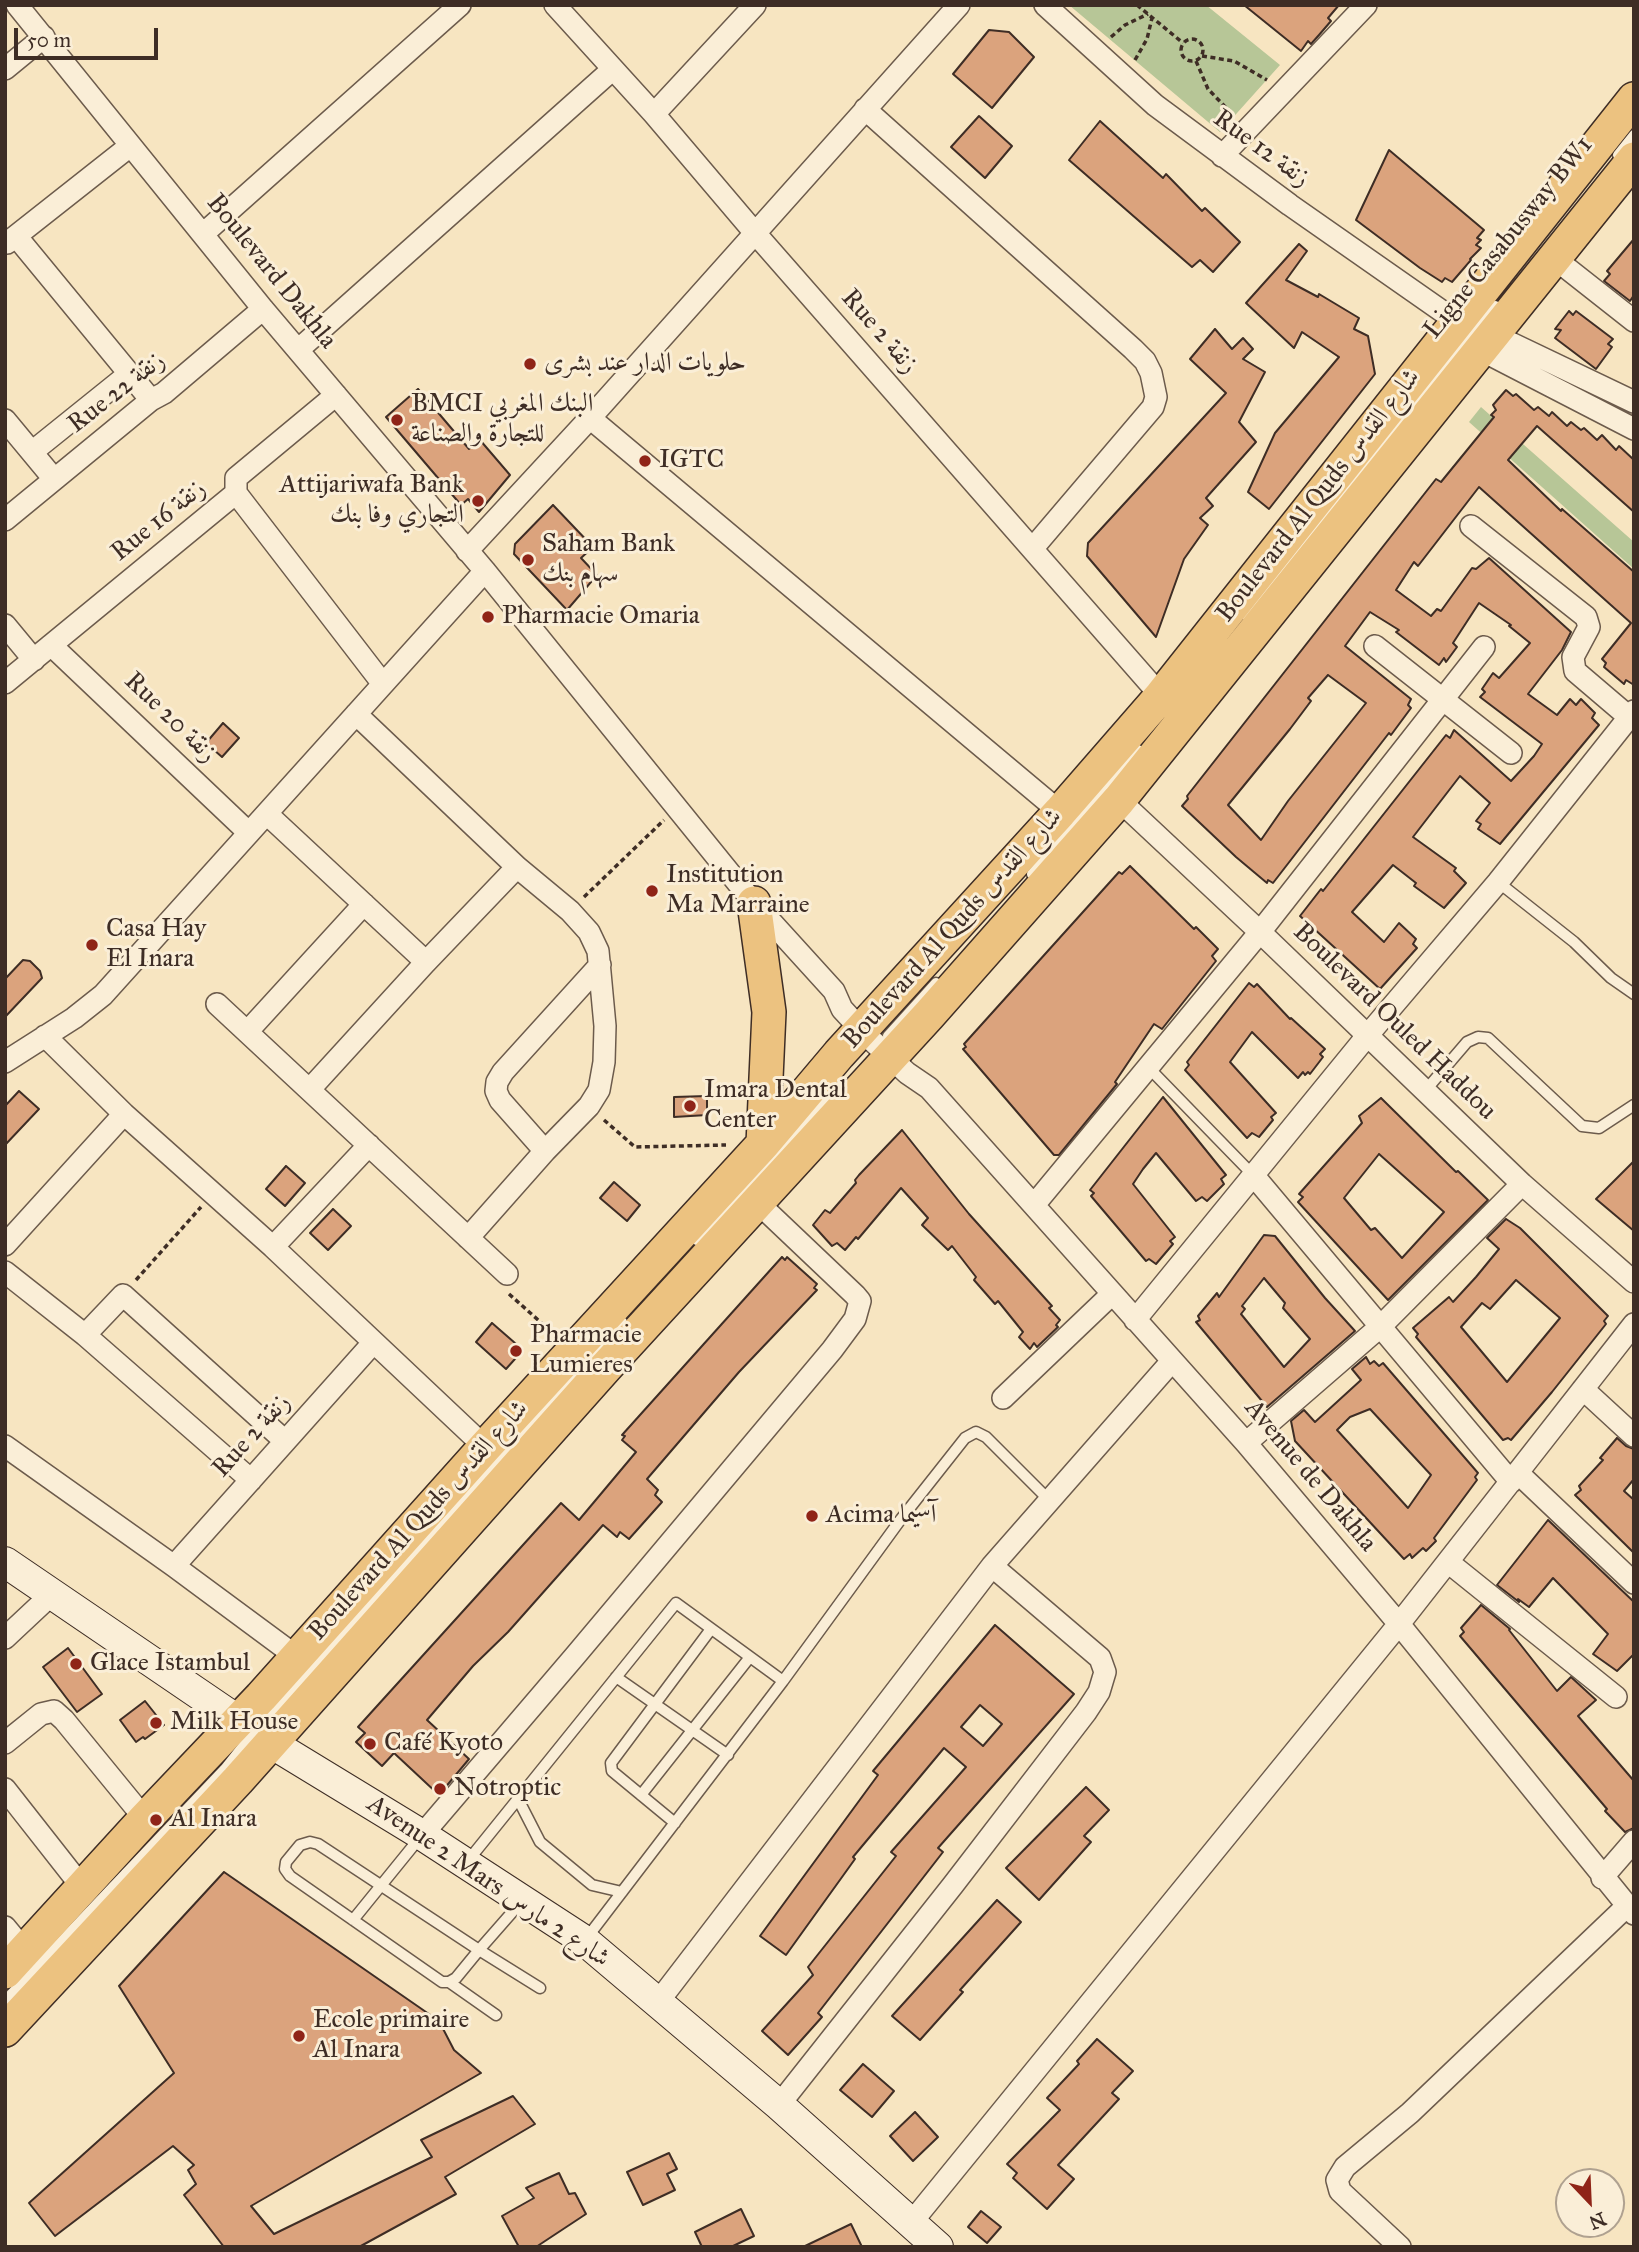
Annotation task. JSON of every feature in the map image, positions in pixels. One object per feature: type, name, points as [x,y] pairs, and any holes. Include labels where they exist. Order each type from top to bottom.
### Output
[{"type":"main road","name":"Boulevard Al Quds شارع القدس","points":[[12,1950],[82,1887],[145,1819],[253,1730],[297,1657],[763,1144],[881,1035],[1119,800],[1472,333],[1634,99]]},
{"type":"main road","name":"Boulevard Al Quds شارع القدس","points":[[5,2030],[253,1730],[606,1367],[757,1202],[881,1035],[1059,812],[1550,243],[1617,159]]},
{"type":"main road","points":[[754,903],[769,1012],[763,1144]]},
{"type":"main road","name":"Avenue 2 Mars شارع 2 مارس","points":[[5,1562],[253,1730],[585,1941],[779,2105],[938,2247]]},
{"type":"street","name":"Boulevard Dakhla","points":[[18,5],[263,309],[485,571],[678,807]]},
{"type":"street","points":[[203,234],[460,5]]},
{"type":"street","name":"Rue 2 زنقة","points":[[555,5],[654,114],[754,233],[1161,696]]},
{"type":"street","points":[[654,114],[755,5]]},
{"type":"street","points":[[467,551],[590,418],[959,5]]},
{"type":"street","name":"Rue 12 زنقة","points":[[1045,5],[1155,105],[1222,156],[1472,333]]},
{"type":"street","points":[[1222,156],[1366,5]]},
{"type":"street","points":[[5,69],[44,37]]},
{"type":"street","points":[[298,349],[613,69]]},
{"type":"street","points":[[865,109],[1133,349],[1145,361],[1151,373],[1156,397],[1153,407],[1033,548]]},
{"type":"street","points":[[131,146],[11,240],[151,400]]},
{"type":"street","points":[[1550,243],[1634,321]]},
{"type":"street","name":"Rue 22 زنقة","points":[[5,520],[151,400],[164,393],[263,309]]},
{"type":"street","points":[[1472,333],[1634,401]]},
{"type":"street","points":[[1472,333],[1634,429]]},
{"type":"street","name":"Rue 22 زنقة","points":[[32,452],[129,374]]},
{"type":"street","name":"Rue 16 زنقة","points":[[5,683],[236,493],[236,478],[336,395]]},
{"type":"street","points":[[590,418],[1059,812]]},
{"type":"street","points":[[5,420],[54,479]]},
{"type":"street","points":[[236,493],[383,684]]},
{"type":"street","points":[[1135,1320],[1367,1036],[1498,882],[1631,714],[1576,671],[1573,657],[1589,627],[1586,617],[1471,526]]},
{"type":"street","points":[[5,1062],[80,1014],[103,995],[485,571]]},
{"type":"street","points":[[5,625],[34,660]]},
{"type":"street","name":"Rue 20 زنقة","points":[[51,645],[249,833]]},
{"type":"street","points":[[1375,646],[1511,753]]},
{"type":"street","points":[[1034,1205],[1260,932],[1484,647]]},
{"type":"street","points":[[356,714],[517,867],[570,911],[594,941],[600,965],[605,1026],[604,1062],[599,1090],[589,1106],[468,1238]]},
{"type":"street","name":"Boulevard Ouled Haddou","points":[[1119,800],[1522,1184],[1633,1278]]},
{"type":"street","name":"Avenue de Dakhla","points":[[678,807],[754,903],[834,991],[850,1000],[881,1035],[924,1074],[929,1088],[1246,1443],[1399,1624],[1630,1910]]},
{"type":"street","points":[[267,814],[426,962]]},
{"type":"street","points":[[310,1089],[517,867]]},
{"type":"street","points":[[247,1032],[363,904]]},
{"type":"street","points":[[545,1151],[500,1100],[496,1091],[497,1082],[503,1072],[600,965]]},
{"type":"street","points":[[217,1004],[507,1274]]},
{"type":"street","points":[[45,1036],[124,1114],[273,1247],[485,1447]]},
{"type":"street","points":[[5,1245],[124,1114]]},
{"type":"street","points":[[273,1247],[369,1145]]},
{"type":"street","points":[[1254,1177],[1515,1477],[1634,1583]]},
{"type":"street","points":[[1246,1443],[1381,1326],[1522,1184]]},
{"type":"street","points":[[422,1835],[832,1350],[855,1319],[860,1301],[855,1295],[757,1202]]},
{"type":"street","points":[[5,1272],[85,1335],[251,1480]]},
{"type":"street","points":[[1003,1398],[1112,1294]]},
{"type":"street","points":[[85,1335],[123,1295],[285,1441]]},
{"type":"street","points":[[911,2223],[1399,1624],[1634,1324]]},
{"type":"street","name":"Rue 2 زنقة","points":[[174,1566],[373,1343]]},
{"type":"street","points":[[658,2002],[992,1566],[1172,1361]]},
{"type":"street","points":[[1583,1389],[1634,1436]]},
{"type":"street","points":[[5,1446],[297,1657]]},
{"type":"street","points":[[1448,1562],[1616,1697]]},
{"type":"street","points":[[779,2105],[1099,1692],[1105,1672],[1100,1658],[992,1566]]},
{"type":"street","points":[[5,1638],[52,1594]]},
{"type":"street","points":[[5,1743],[41,1714],[54,1711],[145,1819]]},
{"type":"street","points":[[5,1789],[82,1887]]},
{"type":"street","points":[[1602,1878],[1634,1842]]},
{"type":"street","points":[[1400,2247],[1340,2191],[1337,2180],[1345,2167],[1410,2113],[1630,1910]]},
{"type":"lane","name":"Ligne Casabusway BW1","points":[[1617,159],[1634,121]]},
{"type":"lane","name":"Ligne Casabusway BW1","points":[[1617,159],[1634,135]]},
{"type":"lane","name":"Ligne Casabusway BW1","points":[[936,965],[1113,766],[1502,297]]},
{"type":"lane","name":"Ligne Casabusway BW1","points":[[1242,620],[1472,333]]},
{"type":"lane","points":[[1026,880],[1148,737]]},
{"type":"lane","points":[[1498,882],[1574,942],[1611,978],[1634,994]]},
{"type":"lane","points":[[5,1990],[253,1730],[881,1035],[947,971]]},
{"type":"lane","points":[[909,996],[927,976]]},
{"type":"lane","points":[[1425,1091],[1467,1042],[1478,1037],[1488,1038],[1582,1126],[1600,1128],[1634,1105]]},
{"type":"lane","points":[[1148,1068],[1254,1177]]},
{"type":"lane","points":[[693,1244],[846,1081]]},
{"type":"lane","points":[[5,2001],[225,1769],[253,1730],[627,1316]]},
{"type":"lane","points":[[585,1941],[728,1755],[901,1518],[965,1438],[976,1432],[986,1437],[1049,1500]]},
{"type":"lane","points":[[465,1863],[676,1603],[783,1681]]},
{"type":"lane","points":[[675,1823],[612,1771],[611,1763],[711,1629]]},
{"type":"lane","points":[[641,1795],[750,1657]]},
{"type":"lane","points":[[616,1677],[728,1755]]},
{"type":"lane","points":[[518,1799],[540,1842],[592,1885],[622,1892]]},
{"type":"lane","points":[[353,1920],[422,1835]]},
{"type":"lane","points":[[522,1900],[479,1950],[456,1978],[442,1982],[290,1876],[285,1869],[286,1862],[300,1844],[318,1844],[479,1950],[540,1988]]},
{"type":"lane","points":[[449,1982],[496,2015]]},
{"type":"path","points":[[1137,5],[1183,43]]},
{"type":"path","points":[[1109,39],[1125,25],[1150,16]]},
{"type":"path","points":[[1135,60],[1147,39],[1150,16]]},
{"type":"path","points":[[1191,39],[1198,41],[1203,47],[1202,55],[1196,61],[1187,61],[1181,55],[1180,48],[1183,43],[1191,39]]},
{"type":"path","points":[[1202,55],[1234,61],[1267,80]]},
{"type":"path","points":[[1196,61],[1208,89],[1234,116]]},
{"type":"path","points":[[570,911],[678,807]]},
{"type":"path","points":[[589,1106],[635,1147],[763,1144]]},
{"type":"path","points":[[123,1295],[212,1194]]},
{"type":"path","points":[[507,1274],[498,1284],[573,1351]]},
{"type":"green space","points":[[1069,5],[1206,5],[1280,65],[1220,132]]},
{"type":"green space","points":[[1481,407],[1634,542],[1634,569],[1469,422]]},
{"type":"building","points":[[1244,5],[1339,5],[1328,18],[1331,21],[1311,44],[1308,41],[1301,51]]},
{"type":"building","points":[[989,30],[1009,32],[1034,57],[992,108],[953,74]]},
{"type":"building","points":[[979,116],[1012,146],[985,178],[951,147]]},
{"type":"building","points":[[1100,121],[1163,178],[1166,174],[1202,211],[1205,208],[1240,242],[1213,272],[1200,260],[1192,267],[1069,160]]},
{"type":"building","points":[[1389,150],[1484,230],[1477,238],[1481,240],[1476,245],[1481,248],[1452,282],[1445,278],[1442,282],[1420,268],[1356,220]]},
{"type":"building","points":[[1634,239],[1634,295],[1630,301],[1604,281],[1610,274],[1607,271]]},
{"type":"building","points":[[1299,244],[1307,251],[1286,280],[1318,297],[1319,294],[1359,318],[1354,329],[1368,336],[1375,374],[1269,509],[1248,492],[1275,433],[1339,357],[1302,332],[1294,348],[1246,303]]},
{"type":"building","points":[[1569,311],[1573,315],[1576,311],[1613,339],[1608,344],[1612,347],[1596,369],[1555,338],[1561,330],[1555,329]]},
{"type":"building","points":[[1215,329],[1232,349],[1243,338],[1253,349],[1243,359],[1265,372],[1239,422],[1256,442],[1206,498],[1213,506],[1200,518],[1208,525],[1184,559],[1156,637],[1087,556],[1088,543],[1226,393],[1190,359]]},
{"type":"building","points":[[418,389],[469,449],[480,440],[510,475],[479,512],[468,499],[461,505],[386,417]]},
{"type":"building","points":[[1506,390],[1513,396],[1516,394],[1534,410],[1538,407],[1549,416],[1552,412],[1567,426],[1571,422],[1581,430],[1584,428],[1597,440],[1602,435],[1616,450],[1619,446],[1634,460],[1634,512],[1537,426],[1508,460],[1561,511],[1562,509],[1634,572],[1634,685],[1626,680],[1624,684],[1604,667],[1606,663],[1602,659],[1631,623],[1479,487],[1418,566],[1414,562],[1396,590],[1431,616],[1437,609],[1441,611],[1472,568],[1476,569],[1489,558],[1571,632],[1562,650],[1528,694],[1557,715],[1570,699],[1576,705],[1581,699],[1595,713],[1592,718],[1599,725],[1500,844],[1478,829],[1481,824],[1476,821],[1490,803],[1460,776],[1413,837],[1456,868],[1454,871],[1466,883],[1444,908],[1414,886],[1416,883],[1393,865],[1352,912],[1384,942],[1399,923],[1416,939],[1413,944],[1417,948],[1380,989],[1300,916],[1321,889],[1323,891],[1446,735],[1450,738],[1454,730],[1511,781],[1534,756],[1542,744],[1480,697],[1493,673],[1499,678],[1530,643],[1509,626],[1511,625],[1479,603],[1453,643],[1457,647],[1446,662],[1444,658],[1439,665],[1396,632],[1399,630],[1370,612],[1345,646],[1411,699],[1408,705],[1411,708],[1273,883],[1268,880],[1267,883],[1236,857],[1182,806],[1188,799],[1187,796],[1436,479],[1441,482],[1494,417],[1491,415],[1496,410],[1493,405]],"holes":[[[1328,675],[1366,703],[1288,801],[1261,840],[1228,805],[1311,701],[1308,698]]]},
{"type":"building","points":[[553,505],[593,547],[581,558],[597,575],[567,610],[514,554],[515,544]]},
{"type":"building","points":[[223,723],[239,738],[222,757],[206,743]]},
{"type":"building","points":[[1130,866],[1218,949],[1212,956],[1216,961],[1162,1029],[1154,1024],[1115,1082],[1117,1084],[1059,1155],[1054,1155],[963,1049],[966,1047],[964,1044],[1119,872],[1122,874]]},
{"type":"building","points":[[23,960],[30,961],[40,971],[42,978],[5,1017],[5,979]]},
{"type":"building","points":[[1249,983],[1254,987],[1257,984],[1290,1019],[1325,1049],[1320,1054],[1323,1057],[1310,1074],[1308,1072],[1305,1075],[1303,1072],[1298,1078],[1252,1032],[1230,1062],[1276,1113],[1259,1137],[1252,1133],[1247,1138],[1185,1070],[1189,1065],[1187,1062]]},
{"type":"building","points":[[19,1091],[39,1109],[5,1145],[5,1106]]},
{"type":"building","name":"Imara Dental Center","points":[[707,1096],[707,1115],[674,1117],[674,1097]]},
{"type":"building","points":[[1163,1097],[1226,1175],[1221,1179],[1224,1184],[1207,1201],[1202,1197],[1196,1201],[1156,1153],[1143,1169],[1133,1184],[1175,1237],[1170,1241],[1173,1244],[1156,1264],[1149,1259],[1146,1261],[1091,1196],[1094,1193],[1090,1190]]},
{"type":"building","points":[[1381,1098],[1488,1200],[1388,1300],[1298,1202],[1303,1197],[1299,1194],[1362,1123],[1359,1116]],"holes":[[[1379,1154],[1444,1212],[1402,1258],[1375,1228],[1371,1230],[1344,1198]]]},
{"type":"building","points":[[902,1130],[969,1214],[1052,1306],[1049,1308],[1060,1320],[1056,1325],[1058,1327],[1037,1347],[1034,1343],[1030,1349],[1019,1337],[1023,1332],[998,1301],[995,1304],[974,1280],[976,1277],[952,1246],[948,1250],[922,1225],[928,1218],[901,1188],[858,1239],[856,1237],[845,1250],[837,1243],[832,1246],[813,1225],[825,1210],[830,1213],[856,1183],[859,1175]]},
{"type":"building","points":[[1634,1161],[1634,1231],[1596,1199]]},
{"type":"building","points":[[286,1166],[305,1183],[285,1206],[266,1189]]},
{"type":"building","points":[[614,1182],[640,1205],[627,1221],[600,1198]]},
{"type":"building","points":[[333,1209],[351,1226],[328,1250],[310,1233]]},
{"type":"building","points":[[1506,1219],[1520,1228],[1608,1316],[1604,1321],[1606,1324],[1511,1440],[1503,1440],[1416,1337],[1418,1334],[1413,1328],[1449,1297],[1453,1302],[1476,1277],[1499,1249],[1487,1238]],"holes":[[[1516,1280],[1560,1318],[1507,1382],[1461,1327],[1482,1303],[1490,1309]]]},
{"type":"building","points":[[1264,1235],[1275,1236],[1355,1331],[1267,1407],[1196,1322],[1217,1293],[1219,1297]],"holes":[[[1264,1278],[1285,1303],[1283,1308],[1310,1339],[1284,1367],[1241,1314],[1245,1309],[1242,1306]]]},
{"type":"building","points":[[782,1257],[785,1260],[787,1257],[817,1284],[814,1288],[817,1290],[739,1372],[647,1479],[658,1490],[655,1495],[662,1502],[629,1539],[620,1532],[617,1537],[603,1525],[427,1720],[469,1759],[439,1795],[394,1753],[382,1766],[356,1742],[365,1733],[358,1727],[561,1503],[579,1520],[636,1452],[622,1440],[625,1436],[622,1435]]},
{"type":"building","points":[[492,1323],[523,1350],[506,1369],[476,1342]]},
{"type":"building","points":[[1366,1357],[1370,1364],[1374,1361],[1379,1366],[1383,1363],[1478,1473],[1475,1477],[1477,1480],[1434,1538],[1436,1541],[1426,1551],[1423,1548],[1412,1558],[1410,1554],[1404,1559],[1295,1441],[1291,1421],[1304,1410],[1315,1422],[1361,1380],[1352,1369]],"holes":[[[1370,1409],[1431,1475],[1408,1508],[1337,1430],[1350,1417]]]},
{"type":"building","points":[[1617,1438],[1634,1449],[1634,1479],[1624,1491],[1634,1500],[1634,1553],[1575,1495],[1581,1490],[1579,1486],[1603,1460],[1600,1458]]},
{"type":"building","points":[[1548,1520],[1634,1602],[1634,1654],[1617,1671],[1593,1654],[1608,1634],[1553,1578],[1529,1607],[1497,1585]]},
{"type":"building","points":[[1481,1605],[1510,1629],[1557,1691],[1571,1677],[1596,1700],[1578,1716],[1634,1781],[1634,1828],[1625,1832],[1605,1811],[1607,1809],[1460,1636],[1464,1632],[1461,1628]]},
{"type":"building","points":[[995,1625],[1074,1694],[938,1848],[943,1852],[818,2013],[822,2017],[788,2055],[762,2031],[813,1975],[808,1967],[896,1856],[891,1852],[966,1767],[944,1748],[853,1857],[855,1859],[786,1955],[760,1936],[878,1775],[873,1771]],"holes":[[[980,1705],[1002,1724],[983,1746],[961,1727]]]},
{"type":"building","points":[[68,1648],[102,1694],[77,1712],[43,1667]]},
{"type":"building","points":[[145,1701],[164,1725],[145,1739],[143,1737],[136,1742],[120,1720]]},
{"type":"building","points":[[1086,1787],[1109,1810],[1084,1836],[1091,1842],[1039,1900],[1006,1868]]},
{"type":"building","name":"Ecole primaire Al Inara","points":[[224,1872],[439,2021],[454,2050],[481,2073],[251,2206],[274,2234],[432,2157],[421,2140],[513,2096],[535,2124],[445,2177],[456,2194],[359,2247],[224,2247],[184,2195],[196,2184],[188,2170],[194,2165],[173,2146],[55,2236],[29,2203],[174,2073],[119,1986]]},
{"type":"building","points":[[997,1900],[1021,1922],[960,1990],[963,1992],[920,2040],[892,2016]]},
{"type":"building","points":[[1097,2039],[1133,2071],[1112,2093],[1119,2099],[1058,2165],[1074,2179],[1047,2209],[1013,2178],[1017,2173],[1007,2164],[1060,2110],[1047,2098],[1079,2064],[1077,2061]]},
{"type":"building","points":[[863,2064],[894,2091],[872,2117],[840,2090]]},
{"type":"building","points":[[915,2112],[938,2137],[913,2161],[890,2136]]},
{"type":"building","points":[[669,2153],[677,2169],[667,2174],[675,2190],[643,2205],[627,2172]]},
{"type":"building","points":[[559,2173],[569,2194],[575,2193],[586,2214],[536,2247],[519,2247],[502,2216],[534,2198],[526,2188]]},
{"type":"building","points":[[741,2209],[754,2236],[731,2247],[702,2247],[695,2232]]},
{"type":"building","points":[[981,2211],[1001,2227],[987,2243],[968,2227]]},
{"type":"building","points":[[851,2224],[862,2247],[803,2247]]},
{"type":"place","name":"حلويات الدار عند بشرى","points":[[530,364]]},
{"type":"place","name":"BMCI البنك المغربي للتجارة والصناعة","points":[[397,420]]},
{"type":"place","name":"IGTC","points":[[645,461]]},
{"type":"place","name":"Attijariwafa Bank التجاري وفا بنك","points":[[478,501]]},
{"type":"place","name":"Saham Bank سهام بنك","points":[[528,560]]},
{"type":"place","name":"Pharmacie Omaria","points":[[488,617]]},
{"type":"place","name":"Institution Ma Marraine","points":[[652,891]]},
{"type":"place","name":"Casa Hay El Inara","points":[[92,945]]},
{"type":"place","name":"Imara Dental Center","points":[[690,1106]]},
{"type":"place","name":"Pharmacie Lumieres","points":[[516,1351]]},
{"type":"place","name":"Acima آسيما","points":[[812,1516]]},
{"type":"place","name":"Glace Istambul","points":[[76,1664]]},
{"type":"place","name":"Milk House","points":[[156,1723]]},
{"type":"place","name":"Café Kyoto","points":[[370,1744]]},
{"type":"place","name":"Notroptic","points":[[440,1789]]},
{"type":"place","name":"Al Inara","points":[[156,1820]]},
{"type":"place","name":"Ecole primaire Al Inara","points":[[299,2036]]}]
